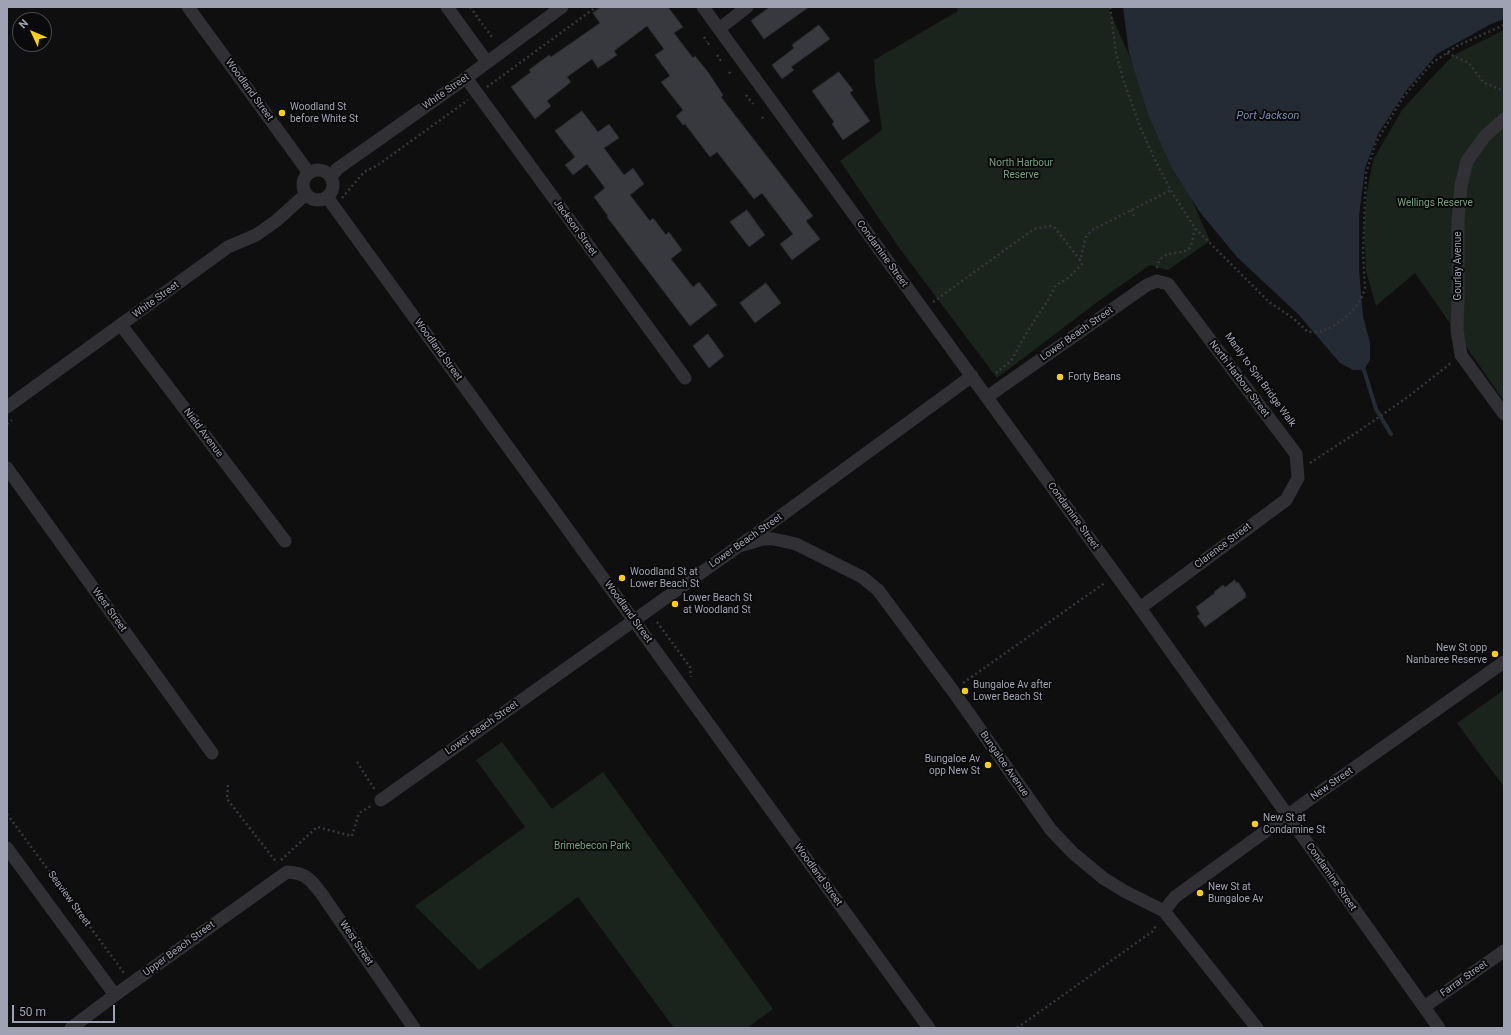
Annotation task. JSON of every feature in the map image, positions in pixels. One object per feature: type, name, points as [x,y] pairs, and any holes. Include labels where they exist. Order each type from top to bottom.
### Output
[{"type":"street","name":"Woodland Street","points":[[188,7],[309,173]]},
{"type":"street","points":[[447,7],[488,62]]},
{"type":"street","name":"White Street","points":[[330,177],[338,169],[466,78],[562,7]]},
{"type":"street","name":"Condamine Street","points":[[703,7],[1140,608],[1439,1028]]},
{"type":"street","points":[[719,29],[747,7]]},
{"type":"street","name":"Jackson Street","points":[[466,78],[684,378]]},
{"type":"street","name":"Gourlay Avenue","points":[[1504,120],[1484,136],[1467,161],[1461,186],[1458,221],[1457,330],[1461,355],[1504,414]]},
{"type":"street","points":[[321,170],[326,172],[330,177],[332,181],[332,190],[327,197],[318,200],[306,194],[303,185],[306,176],[309,173],[321,170]]},
{"type":"street","name":"White Street","points":[[7,407],[121,326],[228,247],[256,235],[276,221],[306,194]]},
{"type":"street","name":"Woodland Street","points":[[327,197],[929,1028]]},
{"type":"street","name":"Lower Beach Street","points":[[987,397],[1147,284],[1157,281],[1168,284]]},
{"type":"street","name":"North Harbour Street","points":[[1168,284],[1296,454],[1298,478]]},
{"type":"street","name":"Nield Avenue","points":[[121,326],[285,541]]},
{"type":"street","name":"Lower Beach Street","points":[[381,800],[767,526],[972,376]]},
{"type":"street","name":"West Street","points":[[7,468],[212,753]]},
{"type":"street","name":"Clarence Street","points":[[1140,608],[1286,500],[1298,478]]},
{"type":"street","name":"Bungaloe Avenue","points":[[736,547],[763,539],[773,539],[796,544],[862,577],[878,590],[953,691],[1051,830],[1072,853],[1103,878],[1124,891],[1164,911],[1257,1028]]},
{"type":"street","name":"New Street","points":[[1164,911],[1175,897],[1504,662]]},
{"type":"street","name":"Seaview Street","points":[[7,848],[115,995]]},
{"type":"street","name":"West Street","points":[[287,872],[298,873],[308,877],[321,893],[414,1028]]},
{"type":"street","name":"Upper Beach Street","points":[[71,1028],[287,872]]},
{"type":"street","name":"Farrar Street","points":[[1424,1007],[1504,950]]},
{"type":"path","points":[[470,7],[492,37]]},
{"type":"path","points":[[486,88],[596,7]]},
{"type":"path","points":[[1110,7],[1116,53],[1123,79],[1141,129],[1170,190],[1195,228],[1268,302],[1294,319],[1308,332],[1322,331],[1336,324],[1348,315],[1356,308],[1365,288],[1363,253],[1366,173],[1376,142],[1404,96],[1432,63],[1457,46],[1504,25]]},
{"type":"path","points":[[704,37],[710,46]]},
{"type":"path","points":[[1447,53],[1469,63],[1483,82],[1504,91]]},
{"type":"path","points":[[717,55],[721,61]]},
{"type":"path","points":[[729,72],[732,76]]},
{"type":"path","points":[[746,95],[753,104]]},
{"type":"path","points":[[341,199],[348,193],[349,188],[364,172],[378,165],[468,100]]},
{"type":"path","points":[[762,117],[765,121]]},
{"type":"path","points":[[993,375],[1011,361],[1056,285],[1067,280],[1082,264],[1080,260],[1086,237],[1092,230],[1170,190]]},
{"type":"path","points":[[1131,210],[1134,216]]},
{"type":"path","points":[[933,302],[1034,229],[1051,226],[1055,228],[1080,260]]},
{"type":"path","points":[[1161,271],[1156,268],[1163,256],[1172,252],[1184,252],[1190,247],[1195,228]]},
{"type":"path","points":[[1306,457],[1310,463],[1356,433],[1409,396],[1461,355]]},
{"type":"path","points":[[953,691],[1116,575]]},
{"type":"path","points":[[277,863],[317,827],[352,836],[359,813],[381,800],[357,762]]},
{"type":"path","points":[[228,785],[228,799],[277,863],[287,872]]},
{"type":"path","name":"Seaview Street","points":[[7,814],[131,984]]},
{"type":"path","points":[[1017,1028],[1153,931],[1164,911]]},
{"type":"green space","name":"North Harbour Reserve","points":[[956,7],[1108,7],[1210,241],[1168,270],[1150,265],[1100,300],[997,378],[900,249],[840,161],[882,130],[875,81],[874,60],[958,11]]},
{"type":"green space","name":"Wellings Reserve","points":[[1504,30],[1504,401],[1415,273],[1376,306],[1366,271],[1364,229],[1367,192],[1373,160],[1402,110],[1454,55]]},
{"type":"green space","points":[[1504,690],[1504,787],[1457,723]]},
{"type":"green space","name":"Brimebecon Park","points":[[502,742],[552,809],[603,772],[773,1009],[747,1028],[674,1028],[578,897],[479,970],[415,906],[525,827],[476,760]]},
{"type":"water","name":"Port Jackson","points":[[1123,7],[1504,7],[1504,19],[1491,24],[1437,54],[1405,92],[1378,134],[1365,168],[1359,216],[1359,270],[1363,316],[1370,343],[1370,360],[1364,370],[1353,370],[1340,363],[1299,315],[1237,257],[1199,211],[1172,168],[1149,117],[1129,53]]},
{"type":"building","points":[[601,7],[668,7],[683,27],[674,33],[693,58],[695,56],[708,72],[723,95],[721,97],[813,216],[806,221],[820,239],[792,260],[780,244],[793,234],[762,193],[754,199],[717,152],[710,157],[685,124],[683,125],[676,116],[683,110],[661,82],[670,76],[655,55],[664,49],[647,26],[614,51],[617,55],[598,68],[592,59],[567,77],[571,82],[547,101],[551,106],[535,119],[511,87],[531,72],[529,70],[549,55],[551,57],[600,23],[593,13]]},
{"type":"building","points":[[770,7],[809,7],[764,39],[751,21]]},
{"type":"building","points":[[819,25],[830,39],[791,67],[794,70],[782,79],[772,65],[794,48],[792,45]]},
{"type":"building","points":[[839,72],[853,90],[850,93],[870,121],[843,140],[832,124],[834,122],[812,91]]},
{"type":"building","points":[[582,111],[598,132],[609,124],[619,138],[604,148],[624,175],[633,168],[644,184],[630,195],[650,221],[653,218],[666,235],[669,232],[682,250],[671,259],[693,287],[699,282],[717,305],[690,326],[607,217],[608,216],[594,197],[605,188],[587,164],[573,175],[565,165],[575,157],[555,131]]},
{"type":"building","points":[[747,210],[765,235],[749,247],[730,222]]},
{"type":"building","points":[[766,283],[781,303],[755,323],[740,303]]},
{"type":"building","points":[[708,334],[724,356],[709,368],[693,346]]},
{"type":"building","points":[[1235,580],[1246,594],[1246,597],[1205,627],[1197,616],[1200,614],[1196,607],[1223,585],[1225,587]]},
{"type":"waterway","points":[[1364,370],[1376,409],[1391,434]]},
{"type":"place","name":"Woodland St before White St","points":[[282,113]]},
{"type":"place","name":"Forty Beans","points":[[1060,377]]},
{"type":"place","name":"Woodland St at Lower Beach St","points":[[622,578]]},
{"type":"place","name":"Lower Beach St at Woodland St","points":[[675,604]]},
{"type":"place","name":"New St opp Nanbaree Reserve","points":[[1495,654]]},
{"type":"place","name":"Bungaloe Av after Lower Beach St","points":[[965,691]]},
{"type":"place","name":"Bungaloe Av opp New St","points":[[988,765]]},
{"type":"place","name":"New St at Condamine St","points":[[1255,824]]},
{"type":"place","name":"New St at Bungaloe Av","points":[[1200,893]]}]
